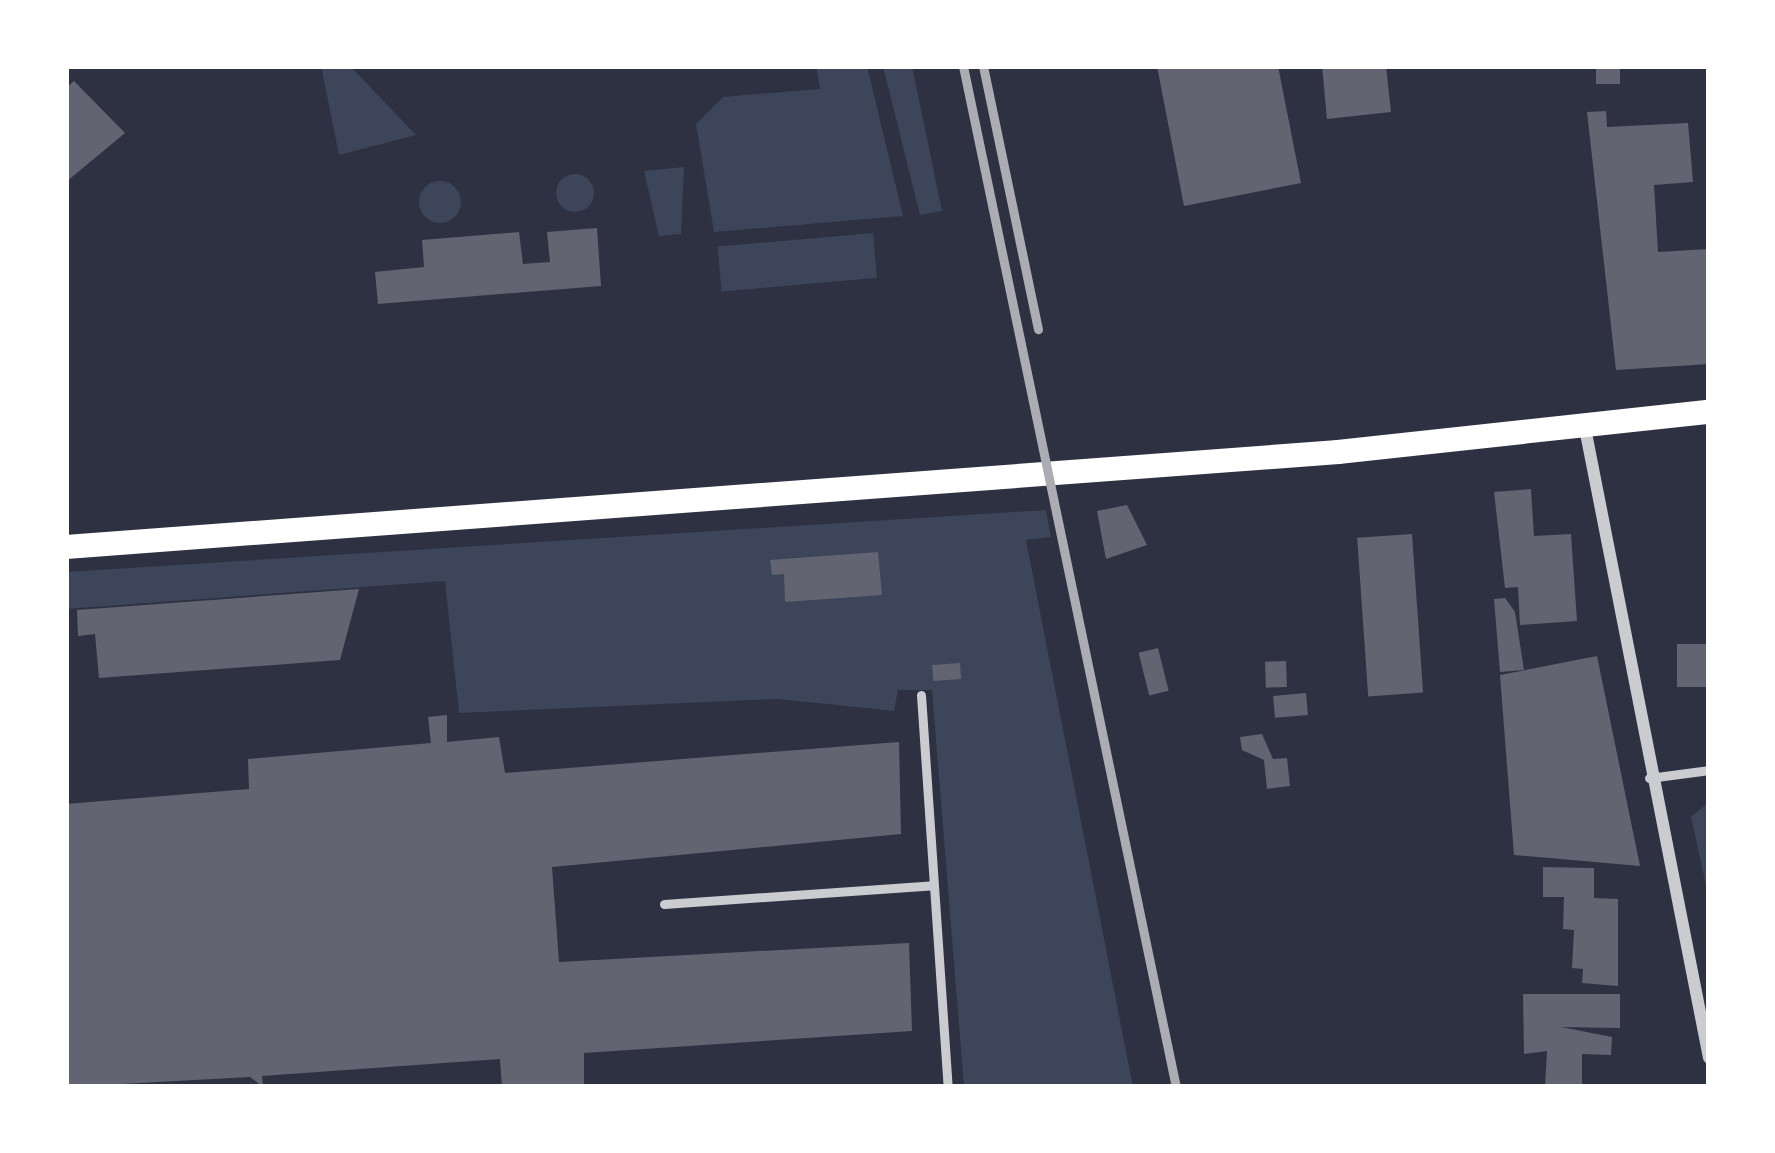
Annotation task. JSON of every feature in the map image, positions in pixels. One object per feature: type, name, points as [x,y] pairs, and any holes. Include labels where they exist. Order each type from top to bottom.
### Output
[{"type":"main road","points":[[66,547],[1338,452],[1709,412]]},
{"type":"street","points":[[1583,422],[1648,778],[1709,1058]]},
{"type":"lane","points":[[921,695],[948,1087]]},
{"type":"lane","points":[[1648,778],[1709,770]]},
{"type":"lane","points":[[664,904],[933,885]]},
{"type":"shaded area","points":[[321,66],[350,66],[416,135],[339,155]]},
{"type":"shaded area","points":[[816,66],[867,66],[903,216],[714,232],[696,124],[723,97],[820,89]]},
{"type":"shaded area","points":[[883,66],[912,66],[942,211],[920,215]]},
{"type":"shaded area","points":[[684,167],[681,234],[659,236],[644,171]]},
{"type":"shaded area","points":[[575,174],[589,179],[594,193],[589,207],[575,212],[561,207],[556,193],[561,179]]},
{"type":"shaded area","points":[[440,181],[455,187],[461,202],[455,217],[440,223],[425,217],[419,202],[425,187]]},
{"type":"shaded area","points":[[873,233],[877,278],[722,291],[718,247]]},
{"type":"shaded area","points":[[1046,510],[1051,537],[1026,540],[1133,1087],[964,1087],[932,690],[898,690],[894,711],[778,699],[459,713],[445,581],[66,609],[66,572]]},
{"type":"shaded area","points":[[1709,802],[1709,899],[1691,817]]},
{"type":"building","points":[[1157,66],[1278,66],[1301,183],[1184,206]]},
{"type":"building","points":[[1322,66],[1386,66],[1391,112],[1327,119]]},
{"type":"building","points":[[1596,66],[1620,66],[1620,84],[1596,84]]},
{"type":"building","points":[[74,81],[125,133],[66,182],[66,88]]},
{"type":"building","points":[[1606,111],[1607,127],[1688,123],[1693,182],[1654,185],[1658,252],[1709,249],[1709,364],[1616,370],[1587,112]]},
{"type":"building","points":[[597,228],[601,286],[378,304],[375,272],[424,267],[422,240],[519,232],[523,264],[550,262],[547,232]]},
{"type":"building","points":[[1531,489],[1534,536],[1571,534],[1577,621],[1520,625],[1518,587],[1505,588],[1494,492]]},
{"type":"building","points":[[1127,505],[1147,545],[1106,559],[1097,511]]},
{"type":"building","points":[[1412,534],[1423,693],[1368,696],[1357,538]]},
{"type":"building","points":[[878,552],[882,595],[785,602],[784,574],[772,575],[770,560]]},
{"type":"building","points":[[359,589],[340,660],[99,678],[95,634],[78,636],[77,610]]},
{"type":"building","points":[[1505,598],[1515,612],[1524,670],[1500,672],[1494,599]]},
{"type":"building","points":[[1677,644],[1709,644],[1709,687],[1677,687]]},
{"type":"building","points":[[1158,648],[1169,691],[1149,696],[1139,653]]},
{"type":"building","points":[[1597,656],[1640,866],[1514,855],[1500,675]]},
{"type":"building","points":[[1286,661],[1287,687],[1266,688],[1265,662]]},
{"type":"building","points":[[960,663],[961,679],[933,681],[932,665]]},
{"type":"building","points":[[1306,693],[1308,715],[1275,718],[1273,696]]},
{"type":"building","points":[[447,715],[447,742],[499,737],[505,773],[899,742],[901,834],[552,867],[559,962],[909,943],[912,1031],[584,1053],[584,1087],[502,1087],[500,1059],[262,1076],[263,1087],[250,1077],[66,1087],[66,804],[249,789],[248,759],[431,743],[428,717]]},
{"type":"building","points":[[1262,734],[1273,759],[1287,758],[1290,786],[1267,789],[1264,760],[1242,750],[1240,737]]},
{"type":"building","points":[[1543,867],[1594,868],[1594,898],[1618,899],[1618,986],[1582,983],[1583,969],[1572,968],[1574,930],[1563,929],[1564,897],[1543,897]]},
{"type":"building","points":[[1523,994],[1620,994],[1620,1028],[1561,1027],[1612,1037],[1611,1055],[1582,1054],[1582,1087],[1545,1087],[1547,1051],[1524,1054]]},
{"type":"railway","points":[[963,66],[1176,1087]]},
{"type":"railway","points":[[983,66],[1038,329]]}]
